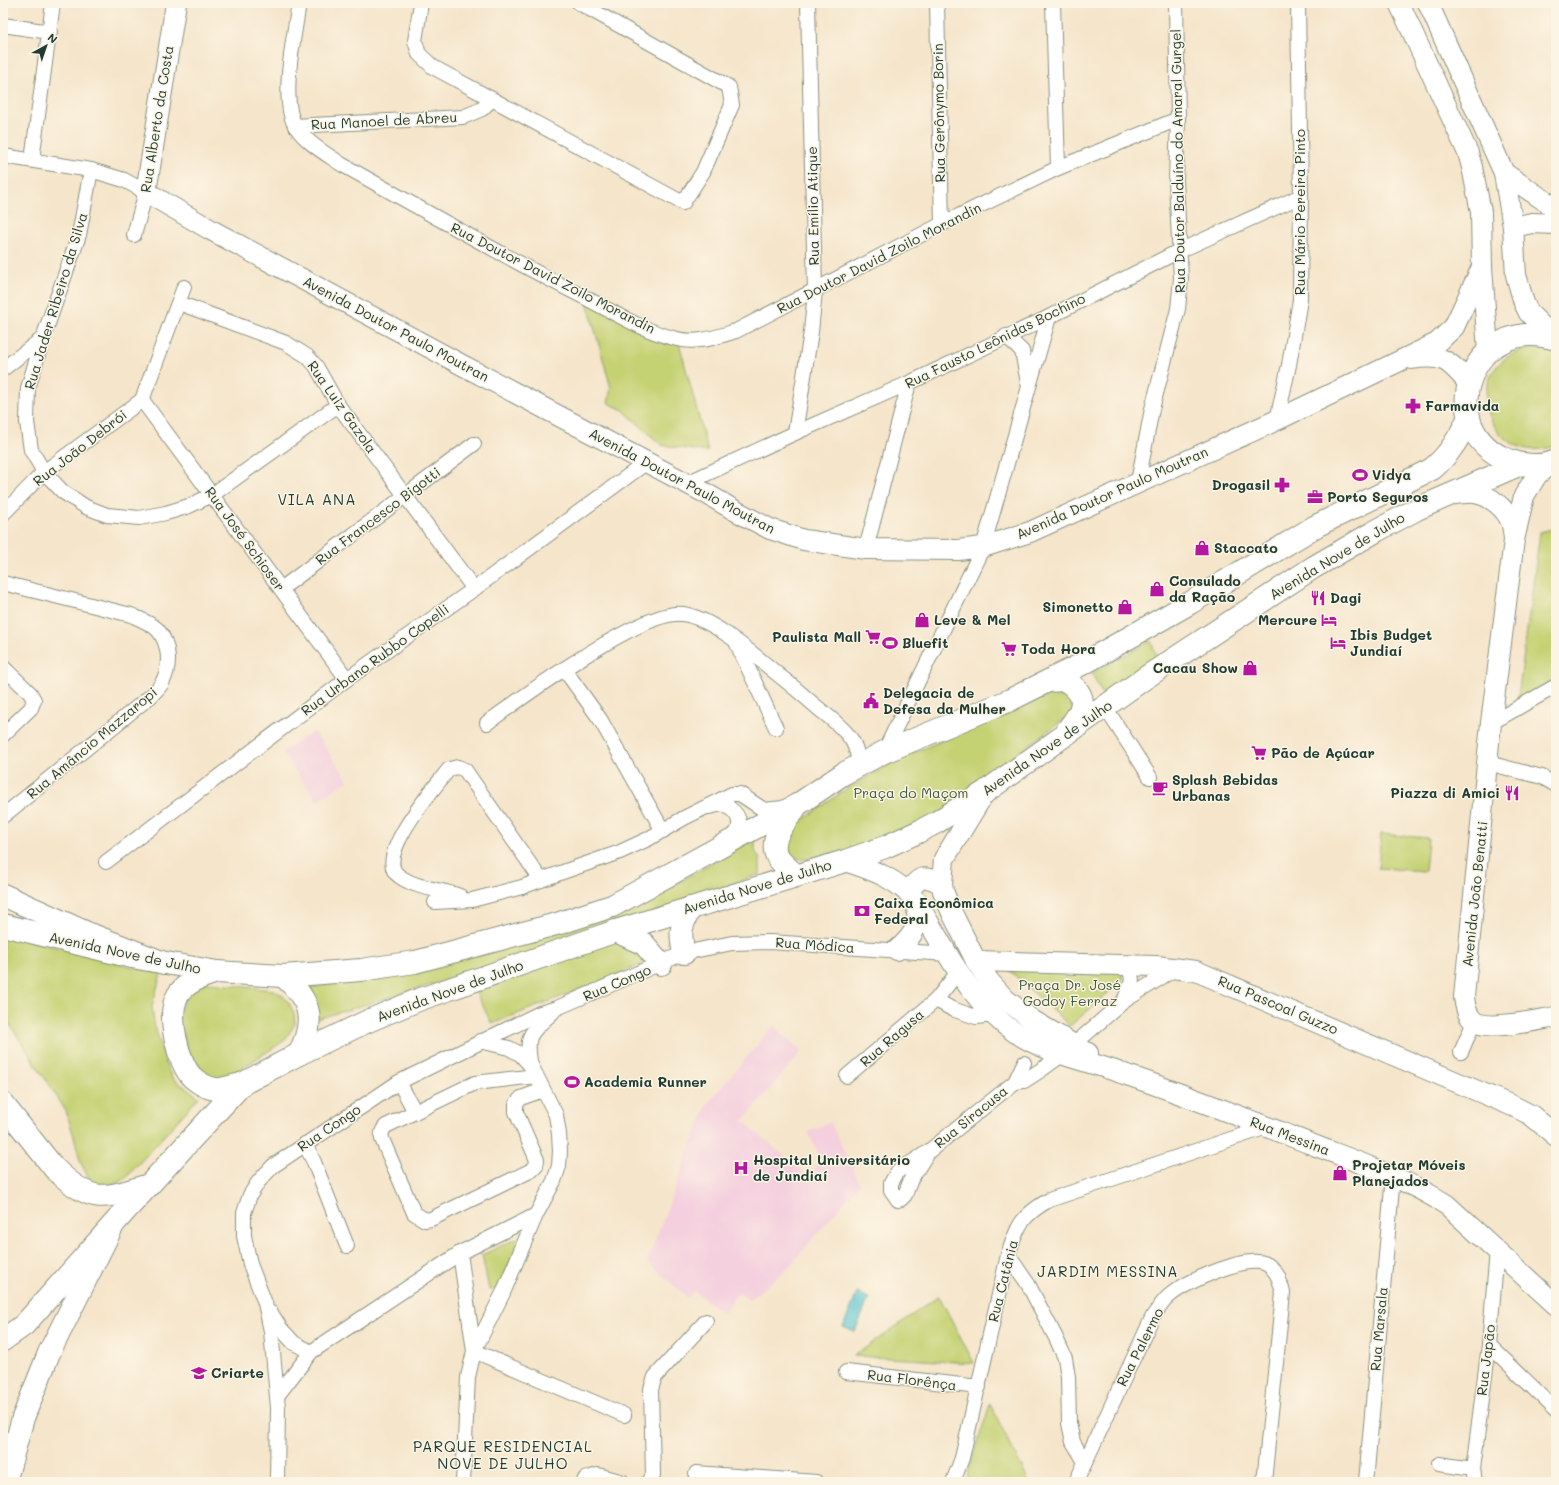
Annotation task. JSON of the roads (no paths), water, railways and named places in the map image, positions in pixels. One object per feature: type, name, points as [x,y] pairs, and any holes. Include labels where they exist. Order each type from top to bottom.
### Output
[{"type":"main road","points":[[1554,461],[1537,465],[1521,464],[1504,459],[1496,454],[1484,444],[1475,432],[1469,417],[1467,400],[1469,384],[1473,372],[1479,361],[1488,351],[1506,340],[1519,336],[1537,334],[1556,339]]},
{"type":"main road","name":"Avenida Nove de Julho","points":[[3,925],[94,948],[164,963],[217,972],[283,976],[360,970],[415,962],[560,924],[612,906],[797,805],[842,774],[884,752],[1008,701],[1088,661],[1190,603],[1316,526],[1432,469],[1444,460],[1456,444],[1469,417]]},
{"type":"main road","name":"Avenida Nove de Julho","points":[[3,1104],[54,1168],[82,1191],[92,1195],[106,1197],[150,1184],[242,1084],[298,1054],[368,1021],[418,1000],[616,931],[845,861],[918,832],[985,792],[1191,647],[1314,566],[1417,509],[1521,464]]},
{"type":"main road","points":[[1049,681],[1065,680],[1070,683],[1076,688],[1083,705],[1079,716],[1064,735]]},
{"type":"main road","points":[[796,876],[778,857],[774,844],[779,832],[797,805]]},
{"type":"main road","points":[[3,895],[87,933],[164,963]]},
{"type":"main road","points":[[684,953],[681,940],[681,929],[690,908]]},
{"type":"main road","points":[[616,931],[644,944],[660,964]]},
{"type":"main road","points":[[217,972],[196,979],[186,985],[174,1003],[172,1014],[173,1028],[184,1065],[193,1078],[204,1086],[216,1089],[242,1084]]},
{"type":"main road","points":[[283,976],[302,995],[307,1005],[309,1024],[306,1038],[298,1054]]},
{"type":"main road","points":[[3,1340],[24,1325],[150,1184]]},
{"type":"main road","points":[[5,1482],[23,1418],[49,1353],[113,1225]]},
{"type":"street","points":[[32,160],[53,3]]},
{"type":"street","name":"Rua Alberto da Costa","points":[[134,235],[146,192],[176,3]]},
{"type":"street","name":"Rua Doutor David Zoilo Morandin","points":[[299,3],[288,75],[288,102],[295,126],[313,145],[341,164],[536,273],[652,332],[696,342],[736,331],[942,224],[1058,168],[1178,119]]},
{"type":"street","points":[[421,3],[415,41],[419,54],[432,68],[683,203],[703,172],[732,105],[729,87],[579,3]]},
{"type":"street","name":"Rua Emílio Atique","points":[[795,433],[811,332],[815,291],[808,3]]},
{"type":"street","name":"Rua Gerônymo Borin","points":[[937,3],[942,224]]},
{"type":"street","points":[[1053,3],[1058,168]]},
{"type":"street","name":"Rua Doutor Balduíno do Amaral Gurgel","points":[[1138,482],[1152,409],[1178,309],[1181,278],[1176,181],[1178,119],[1176,3]]},
{"type":"street","name":"Rua Mário Pereira Pinto","points":[[1277,420],[1289,365],[1300,300],[1301,196],[1298,3]]},
{"type":"street","points":[[1399,3],[1468,153],[1472,167],[1481,212],[1482,267],[1488,351]]},
{"type":"street","points":[[1428,3],[1504,172],[1513,228],[1516,275],[1524,303],[1529,313],[1556,339]]},
{"type":"street","points":[[3,25],[50,32]]},
{"type":"street","name":"Rua Manoel de Abreu","points":[[295,126],[462,117],[482,109],[492,99]]},
{"type":"street","points":[[3,156],[91,170],[124,180],[146,192]]},
{"type":"street","name":"Rua Jader Ribeiro da Silva","points":[[91,170],[79,234],[43,338],[28,388],[27,422],[31,450],[44,472],[63,492],[86,507],[107,515],[140,518],[189,506],[212,494],[338,404]]},
{"type":"street","points":[[1504,172],[1548,203],[1556,211]]},
{"type":"street","name":"Avenida Doutor Paulo Moutran","points":[[146,192],[210,230],[687,483],[770,529],[804,540],[866,548],[952,550],[983,547],[1030,532],[1277,420],[1404,360]]},
{"type":"street","name":"Rua Fausto Leônidas Bochino","points":[[687,483],[795,433],[909,383],[1049,317],[1179,251],[1301,196]]},
{"type":"street","points":[[1513,228],[1532,223],[1556,224]]},
{"type":"street","points":[[1404,360],[1437,343],[1454,327],[1482,267]]},
{"type":"street","points":[[142,400],[184,287]]},
{"type":"street","name":"Rua Luiz Gazola","points":[[179,303],[286,343],[297,348],[307,356],[316,366],[338,404],[474,589]]},
{"type":"street","points":[[884,752],[983,547],[1049,317]]},
{"type":"street","points":[[1006,336],[1022,351],[1025,358],[1029,390]]},
{"type":"street","points":[[3,369],[43,338]]},
{"type":"street","points":[[1404,360],[1427,356],[1439,357],[1451,365],[1469,384]]},
{"type":"street","points":[[866,548],[909,383]]},
{"type":"street","name":"Rua João Debrói","points":[[3,514],[44,472],[142,400]]},
{"type":"street","name":"Rua José Schioser","points":[[142,400],[347,679]]},
{"type":"street","name":"Rua Francesco Bigotti","points":[[281,589],[474,444]]},
{"type":"street","name":"Avenida João Benatti","points":[[1474,1022],[1466,1010],[1464,997],[1492,724],[1514,540],[1524,496],[1537,475],[1554,461]]},
{"type":"street","name":"Rua Urbano Rubbo Copelli","points":[[106,862],[347,679],[474,589],[647,462]]},
{"type":"street","name":"Avenida João Benatti","points":[[1453,494],[1482,494],[1497,503],[1508,515],[1512,523],[1514,540]]},
{"type":"street","name":"Rua Amâncio Mazzaropi","points":[[3,583],[131,615],[146,622],[157,630],[168,650],[168,659],[162,682],[152,695],[4,816]]},
{"type":"street","points":[[487,724],[525,695],[564,669],[634,628],[671,614],[682,614],[696,618],[735,640],[791,685],[844,731],[852,741],[860,765]]},
{"type":"street","points":[[735,640],[776,728]]},
{"type":"street","points":[[3,667],[30,693],[34,700],[31,708],[3,735]]},
{"type":"street","points":[[564,669],[600,719],[663,831]]},
{"type":"street","points":[[1492,724],[1556,686]]},
{"type":"street","points":[[1105,707],[1150,777]]},
{"type":"street","points":[[1488,763],[1542,778],[1556,785]]},
{"type":"street","points":[[472,900],[455,894],[411,883],[397,875],[392,867],[395,848],[413,815],[449,769],[458,767],[465,770],[541,880]]},
{"type":"street","name":"Rua Messina","points":[[985,792],[944,859],[942,884],[952,912],[976,961],[989,981],[1005,999],[1068,1049],[1125,1074],[1267,1126],[1393,1176],[1432,1196],[1447,1205],[1556,1305]]},
{"type":"street","points":[[435,902],[472,900],[522,887],[620,852],[648,839],[726,797],[740,794],[764,810],[774,810],[797,805]]},
{"type":"street","points":[[705,807],[723,804],[731,808],[736,813],[739,820],[739,827],[737,834],[731,842]]},
{"type":"street","name":"Rua Messina","points":[[845,861],[873,870],[893,880],[913,898],[958,972],[976,997],[995,1016],[1022,1038],[1044,1049],[1068,1049]]},
{"type":"street","points":[[898,950],[912,935],[917,926],[918,916],[913,898],[916,881],[926,877],[942,884]]},
{"type":"street","name":"Rua Módica","points":[[684,953],[732,943],[770,942],[947,954]]},
{"type":"street","name":"Rua Congo","points":[[277,1482],[278,1396],[271,1332],[266,1303],[250,1264],[244,1236],[244,1213],[250,1195],[259,1181],[273,1166],[399,1082],[480,1041],[684,953]]},
{"type":"street","name":"Rua Pascoal Guzzo","points":[[976,961],[1176,968],[1196,971],[1509,1104],[1531,1115],[1556,1136]]},
{"type":"street","points":[[1124,1001],[1132,981],[1130,966]]},
{"type":"street","points":[[1068,1049],[1124,1001],[1176,968]]},
{"type":"street","name":"Rua Ragusa","points":[[847,1076],[936,1000],[958,972]]},
{"type":"street","name":"Rua Ragusa","points":[[936,1000],[952,1009],[976,1017],[995,1016]]},
{"type":"street","points":[[534,1072],[528,1047],[529,1036],[535,1028],[557,1008]]},
{"type":"street","points":[[1462,1052],[1474,1022],[1486,1026],[1500,1025],[1556,1016]]},
{"type":"street","points":[[1022,1038],[1024,1063],[1035,1070],[1041,1070]]},
{"type":"street","points":[[464,1482],[468,1377],[474,1350],[503,1293],[536,1215],[554,1181],[559,1166],[560,1151],[558,1121],[534,1072],[520,1054],[509,1048],[480,1041]]},
{"type":"street","name":"Rua Siracusa","points":[[1015,1082],[1024,1081],[1068,1049]]},
{"type":"street","name":"Rua Siracusa","points":[[928,1152],[1015,1082],[1024,1063]]},
{"type":"street","points":[[534,1072],[475,1083],[386,1126],[381,1134],[414,1213],[425,1220],[431,1219],[532,1170],[536,1166],[537,1160],[516,1112],[516,1104],[521,1098],[543,1090]]},
{"type":"street","points":[[399,1082],[414,1112]]},
{"type":"street","name":"Rua Catânia","points":[[953,1482],[962,1458],[1008,1255],[1015,1233],[1025,1216],[1049,1200],[1267,1126]]},
{"type":"street","points":[[305,1144],[314,1162],[347,1246]]},
{"type":"street","name":"Rua Marsala","points":[[1366,1482],[1393,1176]]},
{"type":"street","points":[[278,1396],[311,1352],[460,1253],[536,1215]]},
{"type":"street","name":"Rua Japão","points":[[1474,1476],[1489,1345],[1497,1250]]},
{"type":"street","points":[[460,1253],[474,1350]]},
{"type":"street","points":[[1008,1255],[1028,1284],[1065,1358],[1068,1377],[1069,1423],[1073,1442],[1085,1462]]},
{"type":"street","name":"Rua Palermo","points":[[1076,1482],[1153,1316],[1167,1297],[1186,1284],[1205,1275],[1254,1262],[1264,1263],[1276,1272],[1280,1280],[1283,1293],[1264,1482]]},
{"type":"street","points":[[266,1303],[281,1328],[294,1343],[311,1352]]},
{"type":"street","points":[[649,1482],[653,1475],[652,1389],[655,1377],[706,1321]]},
{"type":"street","points":[[1489,1345],[1556,1410]]},
{"type":"street","points":[[474,1350],[624,1415]]},
{"type":"street","name":"Rua Florênça","points":[[846,1372],[979,1387]]},
{"type":"street","points":[[1439,1464],[1474,1476]]},
{"type":"street","points":[[696,1473],[816,1482]]},
{"type":"street","points":[[584,1482],[585,1479],[598,1475],[622,1482]]},
{"type":"water","points":[[857,1293],[869,1298],[855,1332],[843,1327]]},
{"type":"place","name":"Farmavida","points":[[1413,406]]},
{"type":"place","name":"Vidya","points":[[1360,475]]},
{"type":"place","name":"Drogasil","points":[[1282,485]]},
{"type":"place","name":"Porto Seguros","points":[[1315,497]]},
{"type":"place","name":"Staccato","points":[[1202,548]]},
{"type":"place","name":"Consulado da Ração","points":[[1157,589]]},
{"type":"place","name":"Dagi","points":[[1318,598]]},
{"type":"place","name":"Simonetto","points":[[1125,607]]},
{"type":"place","name":"Leve & Mel","points":[[922,620]]},
{"type":"place","name":"Mercure","points":[[1329,620]]},
{"type":"place","name":"Paulista Mall","points":[[873,637]]},
{"type":"place","name":"Bluefit","points":[[890,643]]},
{"type":"place","name":"Ibis Budget Jundiaí","points":[[1338,643]]},
{"type":"place","name":"Toda Hora","points":[[1009,649]]},
{"type":"place","name":"Cacau Show","points":[[1250,668]]},
{"type":"place","name":"Delegacia de Defesa da Mulher","points":[[871,701]]},
{"type":"place","name":"Pão de Açúcar","points":[[1259,753]]},
{"type":"place","name":"Splash Bebidas Urbanas","points":[[1160,788]]},
{"type":"place","name":"Piazza di Amici","points":[[1512,793]]},
{"type":"place","name":"Caixa Econômica Federal","points":[[862,911]]},
{"type":"place","name":"Academia Runner","points":[[572,1082]]},
{"type":"place","name":"Hospital Universitário de Jundiaí","points":[[741,1168]]},
{"type":"place","name":"Projetar Móveis Planejados","points":[[1340,1173]]},
{"type":"place","name":"Criarte","points":[[199,1373]]},
{"type":"district","name":"VILA ANA","points":[[317,500]]},
{"type":"district","name":"JARDIM MESSINA","points":[[1108,1272]]},
{"type":"district","name":"PARQUE RESIDENCIAL NOVE DE JULHO","points":[[503,1456]]},
{"type":"park label","name":"Praça do Maçom","points":[[911,793]]},
{"type":"park label","name":"Praça Dr. José Godoy Ferraz","points":[[1070,994]]}]
